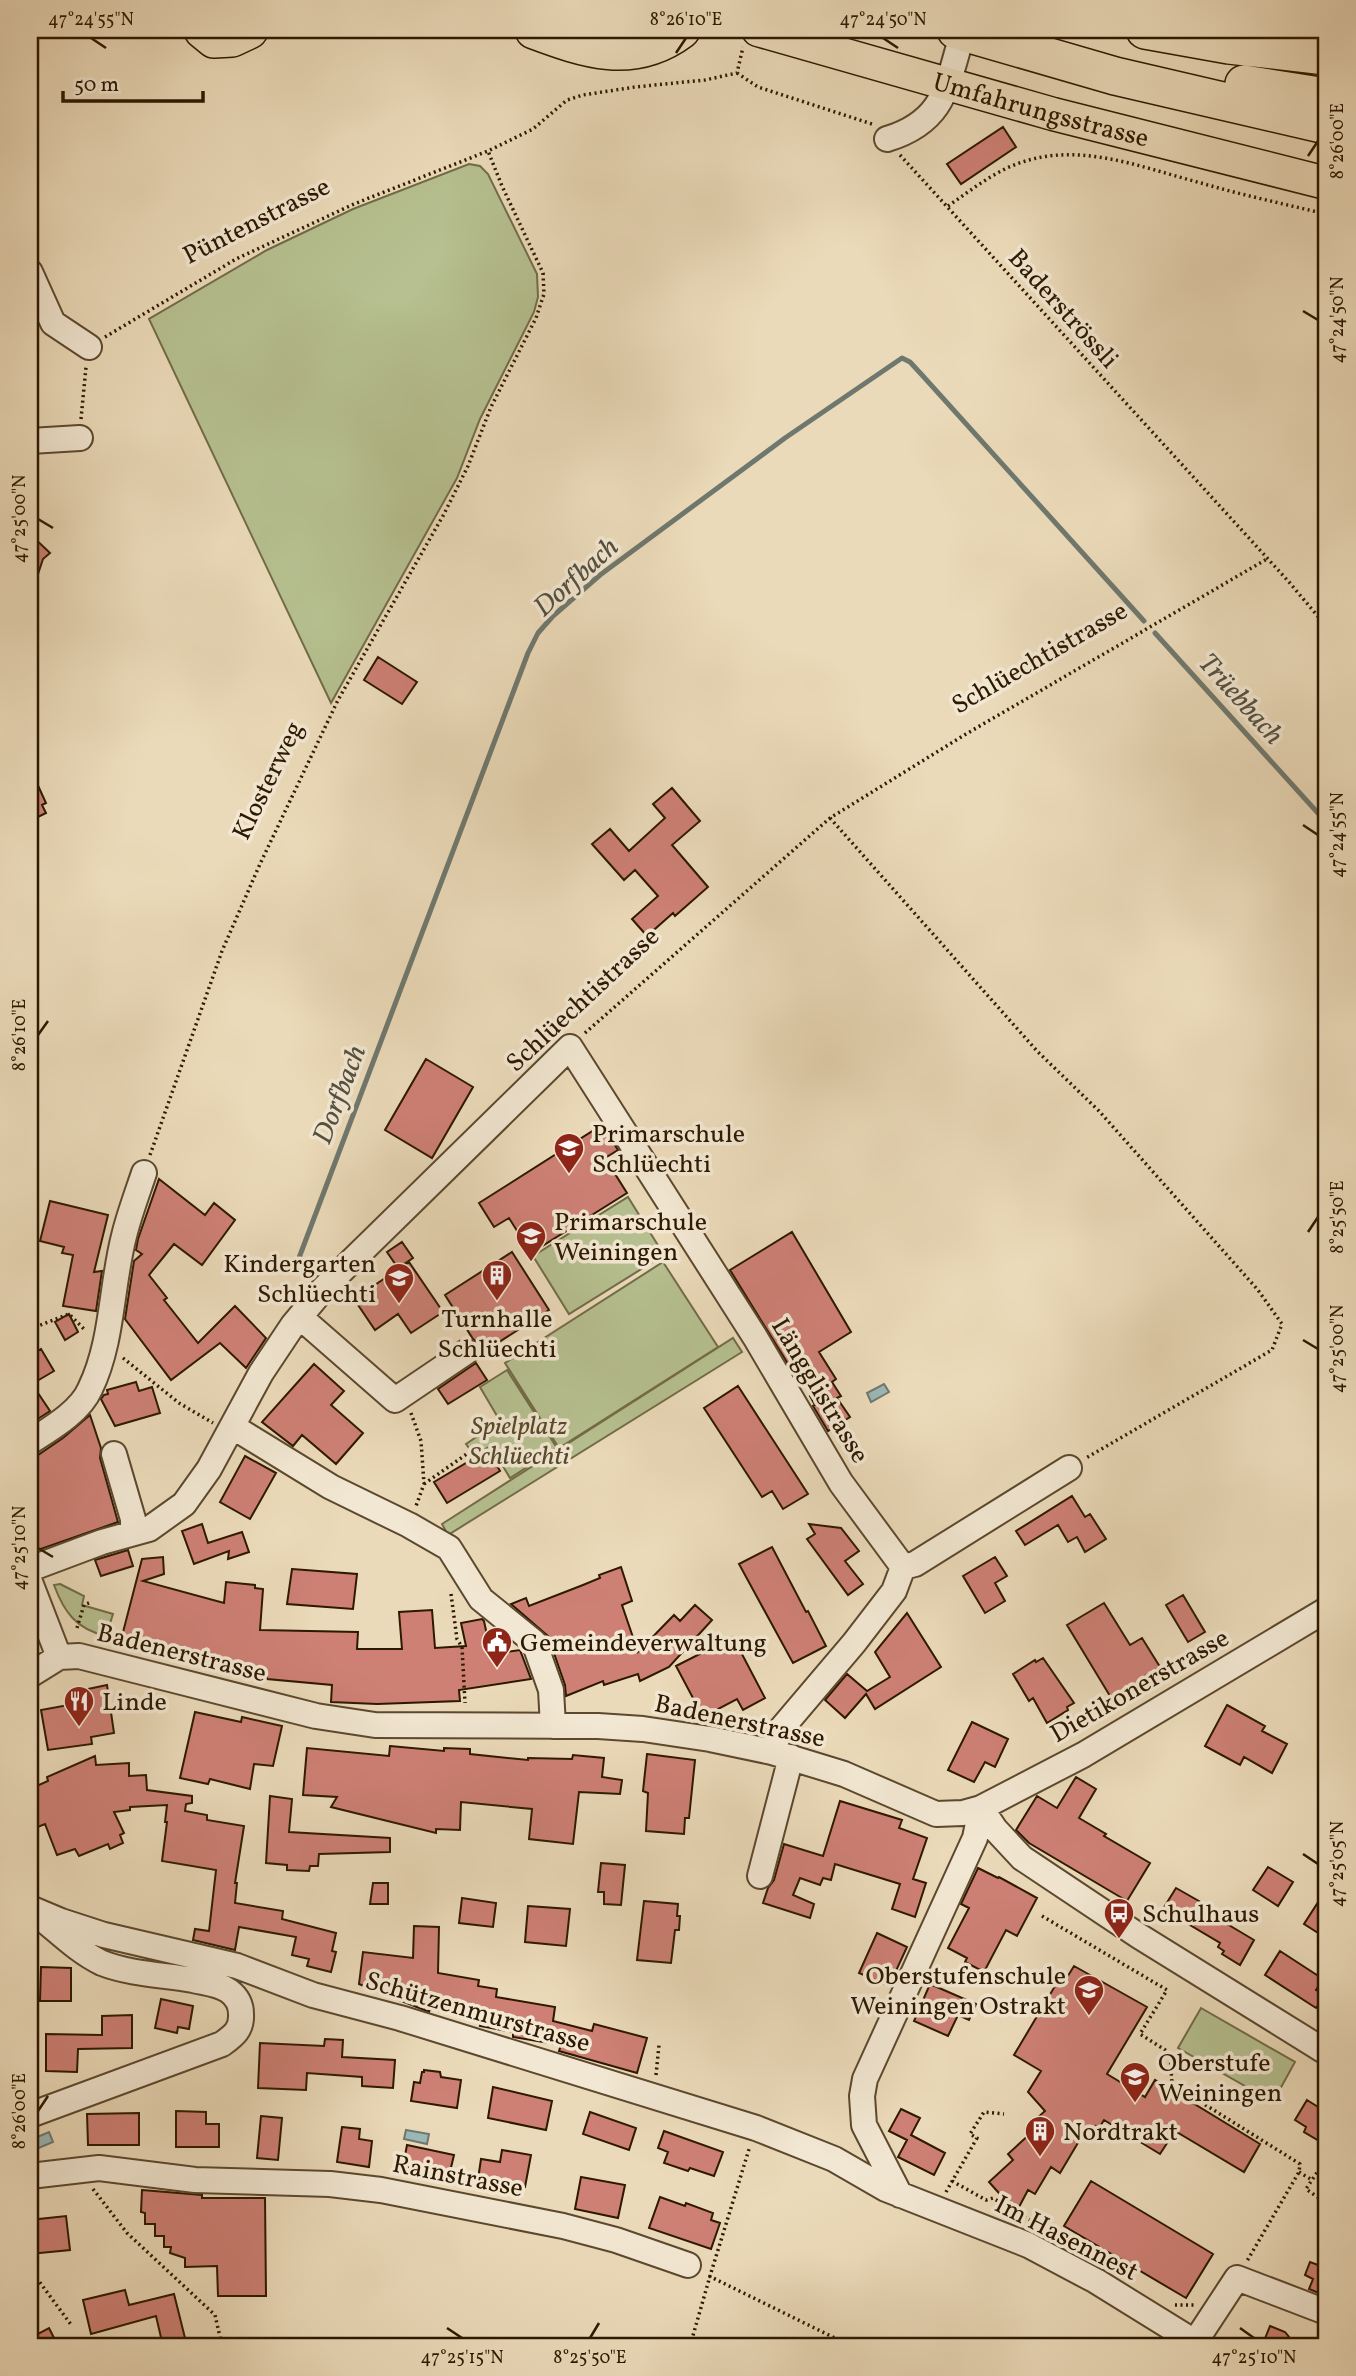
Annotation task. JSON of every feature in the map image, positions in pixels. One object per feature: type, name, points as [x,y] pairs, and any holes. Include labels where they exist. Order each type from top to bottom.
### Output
[{"type":"highway","points":[[203,30],[214,39],[233,38],[249,30]]},
{"type":"highway","points":[[534,30],[570,44],[606,51],[640,49],[671,36]]},
{"type":"highway","points":[[1145,30],[1229,45],[1326,56]]},
{"type":"highway","points":[[970,33],[1326,97]]},
{"type":"highway","points":[[970,33],[1115,76],[1326,125]]},
{"type":"main road","name":"Umfahrungsstrasse","points":[[758,30],[947,86],[1326,183]]},
{"type":"street","points":[[887,139],[905,133],[930,116],[938,106],[970,33]]},
{"type":"street","points":[[30,272],[53,323],[89,346]]},
{"type":"street","points":[[30,441],[80,438]]},
{"type":"street","name":"Schlüechtistrasse","points":[[30,1569],[132,1532],[149,1529],[184,1504],[209,1469],[261,1373],[324,1288],[570,1047]]},
{"type":"street","name":"Längglistrasse","points":[[570,1047],[755,1337],[841,1483],[903,1567]]},
{"type":"street","points":[[30,1442],[63,1421],[90,1391],[115,1294],[124,1236],[144,1174]]},
{"type":"street","points":[[300,1317],[395,1400],[466,1352]]},
{"type":"street","points":[[231,1429],[243,1433],[331,1487],[449,1548],[481,1599],[534,1643],[551,1690],[552,1726]]},
{"type":"street","points":[[114,1454],[133,1519],[132,1532]]},
{"type":"street","points":[[761,1876],[782,1755],[781,1729],[894,1591],[903,1567],[915,1564],[1069,1468]]},
{"type":"street","points":[[30,1583],[59,1657],[30,1675]]},
{"type":"street","name":"Dietikonerstrasse","points":[[981,1808],[1083,1755],[1326,1610]]},
{"type":"street","name":"Badenerstrasse","points":[[59,1657],[79,1656],[316,1716],[375,1725],[643,1729],[710,1739],[782,1755],[844,1774],[936,1814],[963,1813],[981,1808]]},
{"type":"street","points":[[981,1808],[995,1829],[1022,1858],[1131,1931],[1326,2053]]},
{"type":"street","points":[[901,2194],[864,2125],[862,2096],[865,2079],[975,1838],[981,1808]]},
{"type":"street","points":[[30,1907],[80,1950],[102,1963],[211,1984],[228,1990],[237,1999],[242,2012],[235,2035],[222,2044],[30,2115]]},
{"type":"street","name":"Schützenmurstrasse","points":[[30,1907],[61,1921],[104,1935],[237,1966],[313,1995],[400,2018],[756,2128],[810,2148],[901,2194]]},
{"type":"street","name":"Rainstrasse","points":[[30,2176],[99,2168],[195,2180],[330,2184],[381,2190],[564,2226],[616,2240],[699,2271]]},
{"type":"street","name":"Im Hasennest","points":[[901,2194],[1028,2245],[1096,2281],[1198,2344]]},
{"type":"street","points":[[1198,2344],[1237,2278],[1326,2312]]},
{"type":"path","points":[[737,73],[740,61]]},
{"type":"path","name":"Püntenstrasse","points":[[89,346],[236,259],[354,204],[488,151],[533,129],[567,100],[583,95],[705,80],[737,73]]},
{"type":"path","name":"Baderströssli","points":[[737,73],[758,87],[870,122],[1326,626]]},
{"type":"path","name":"Klosterweg","points":[[144,1174],[222,951],[260,864],[338,700],[444,514],[468,466],[491,407],[536,318],[544,294],[543,273],[488,151]]},
{"type":"path","points":[[948,206],[979,184],[1017,164],[1042,158],[1090,155],[1116,159],[1326,214]]},
{"type":"path","points":[[80,438],[82,391],[89,346]]},
{"type":"path","name":"Schlüechtistrasse","points":[[570,1047],[830,818],[966,734],[1267,559]]},
{"type":"path","points":[[830,818],[1037,1051],[1099,1111],[1258,1290],[1282,1324],[1272,1350],[1069,1468]]},
{"type":"path","points":[[30,1329],[69,1314],[96,1341],[104,1343],[179,1403],[216,1425],[231,1429]]},
{"type":"path","points":[[395,1400],[411,1412],[421,1441],[424,1484],[409,1525]]},
{"type":"path","points":[[424,1484],[471,1451]]},
{"type":"path","points":[[450,1588],[457,1639],[462,1647],[465,1713]]},
{"type":"path","points":[[77,1628],[84,1605],[91,1602]]},
{"type":"path","points":[[1042,1916],[1087,1940],[1167,1990],[1140,2034],[1170,2053],[1172,2084],[1300,2164],[1299,2172],[1237,2278]]},
{"type":"path","points":[[654,2095],[659,2045]]},
{"type":"path","points":[[943,2196],[977,2138],[970,2134],[984,2112],[1004,2114]]},
{"type":"path","points":[[691,2346],[699,2271],[756,2128]]},
{"type":"path","points":[[1326,2159],[1306,2189],[1326,2203]]},
{"type":"path","points":[[1299,2172],[1312,2180]]},
{"type":"path","points":[[102,2200],[127,2234],[215,2315],[222,2346]]},
{"type":"path","points":[[30,2269],[72,2326]]},
{"type":"path","points":[[699,2271],[851,2346]]},
{"type":"green space","points":[[469,164],[480,166],[488,174],[537,274],[538,297],[534,312],[480,419],[457,478],[331,703],[149,319],[267,250],[353,209]]},
{"type":"green space","points":[[628,1197],[664,1255],[569,1314],[533,1256]]},
{"type":"green space","points":[[663,1262],[718,1347],[559,1448],[505,1363]]},
{"type":"green space","points":[[733,1338],[742,1352],[448,1535],[442,1524]]},
{"type":"green space","name":"Spielplatz Schlüechti","points":[[507,1370],[557,1448],[510,1478],[491,1446],[474,1455],[466,1444],[500,1421],[480,1387]]},
{"type":"green space","points":[[60,1584],[84,1596],[82,1605],[113,1614],[106,1636],[87,1629],[72,1618],[54,1585]]},
{"type":"green space","points":[[1201,2008],[1295,2062],[1273,2102],[1178,2048]]},
{"type":"water","points":[[884,1384],[889,1392],[871,1402],[867,1393]]},
{"type":"water","points":[[406,2130],[429,2134],[427,2144],[404,2139]]},
{"type":"water","points":[[49,2132],[53,2142],[34,2150],[30,2140]]},
{"type":"building","points":[[1003,127],[1016,147],[961,184],[947,164]]},
{"type":"building","points":[[30,534],[50,553],[43,559],[32,592],[30,591]]},
{"type":"building","points":[[378,657],[417,682],[402,704],[364,680]]},
{"type":"building","points":[[30,768],[46,803],[42,805],[46,813],[30,821]]},
{"type":"building","points":[[672,788],[700,821],[672,845],[708,887],[647,936],[632,919],[658,896],[635,870],[624,880],[592,844],[610,829],[629,851],[665,818],[653,804]]},
{"type":"building","points":[[426,1059],[473,1087],[432,1158],[385,1130]]},
{"type":"building","name":"Primarschule Schlüechti","points":[[602,1125],[618,1150],[605,1158],[627,1193],[531,1253],[509,1218],[494,1227],[479,1203]]},
{"type":"building","points":[[159,1179],[205,1215],[214,1203],[235,1220],[202,1265],[174,1244],[149,1275],[167,1298],[164,1300],[198,1343],[235,1306],[266,1338],[246,1368],[220,1343],[171,1380],[125,1319],[134,1261],[142,1254],[136,1250],[138,1239]]},
{"type":"building","points":[[50,1201],[108,1215],[94,1272],[102,1271],[96,1311],[63,1306],[73,1255],[62,1253],[64,1247],[40,1241]]},
{"type":"building","points":[[792,1232],[851,1332],[819,1352],[836,1379],[832,1382],[841,1396],[837,1398],[850,1417],[828,1431],[813,1406],[815,1405],[810,1396],[814,1393],[798,1368],[793,1372],[730,1270]]},
{"type":"building","points":[[402,1242],[413,1258],[398,1268],[387,1252]]},
{"type":"building","name":"Turnhalle Schlüechti","points":[[512,1252],[549,1310],[482,1353],[479,1344],[445,1295]]},
{"type":"building","name":"Kindergarten Schlüechti","points":[[409,1262],[443,1312],[411,1333],[398,1314],[375,1330],[354,1299]]},
{"type":"building","points":[[69,1314],[78,1332],[65,1340],[55,1322]]},
{"type":"building","points":[[41,1349],[54,1371],[32,1384],[50,1411],[30,1424],[30,1356]]},
{"type":"building","points":[[476,1363],[487,1380],[448,1404],[438,1389]]},
{"type":"building","points":[[314,1364],[344,1391],[331,1405],[363,1433],[336,1464],[302,1435],[293,1446],[262,1422]]},
{"type":"building","points":[[136,1382],[139,1391],[152,1387],[160,1413],[115,1426],[101,1399],[108,1394],[107,1390]]},
{"type":"building","points":[[738,1386],[808,1494],[783,1509],[772,1491],[762,1497],[704,1408]]},
{"type":"building","points":[[90,1415],[101,1448],[100,1458],[118,1522],[35,1551],[30,1535],[30,1515],[37,1513],[30,1497],[30,1457],[38,1455],[63,1438]]},
{"type":"building","points":[[488,1450],[500,1471],[447,1503],[434,1482]]},
{"type":"building","points":[[245,1456],[276,1473],[250,1519],[220,1502]]},
{"type":"building","points":[[1072,1496],[1085,1517],[1090,1514],[1106,1539],[1085,1552],[1077,1537],[1068,1542],[1058,1525],[1025,1545],[1016,1531]]},
{"type":"building","points":[[202,1524],[208,1543],[242,1532],[249,1552],[228,1559],[229,1551],[194,1564],[182,1531]]},
{"type":"building","points":[[809,1524],[841,1528],[859,1551],[845,1561],[863,1584],[848,1595],[807,1539],[815,1534]]},
{"type":"building","points":[[772,1547],[826,1646],[793,1663],[739,1564]]},
{"type":"building","points":[[128,1550],[133,1566],[101,1576],[95,1560]]},
{"type":"building","points":[[163,1557],[164,1574],[143,1581],[224,1603],[226,1582],[255,1585],[255,1588],[263,1589],[260,1630],[358,1632],[357,1649],[402,1649],[399,1612],[432,1610],[435,1648],[466,1646],[461,1623],[482,1619],[491,1654],[520,1650],[531,1679],[459,1690],[460,1701],[377,1704],[331,1702],[332,1685],[241,1675],[193,1662],[194,1656],[122,1636],[142,1559]]},
{"type":"building","points":[[995,1557],[1007,1576],[995,1583],[1005,1601],[985,1613],[963,1576]]},
{"type":"building","points":[[621,1567],[632,1601],[622,1605],[638,1652],[674,1615],[680,1621],[695,1605],[712,1620],[669,1667],[640,1681],[638,1674],[604,1685],[603,1681],[566,1696],[565,1685],[548,1636],[511,1604],[526,1598],[529,1606]]},
{"type":"building","points":[[292,1569],[357,1574],[353,1609],[287,1604]]},
{"type":"building","points":[[1183,1595],[1205,1632],[1188,1642],[1166,1605]]},
{"type":"building","points":[[1104,1603],[1130,1645],[1142,1638],[1160,1667],[1140,1679],[1142,1684],[1113,1701],[1067,1625]]},
{"type":"building","points":[[907,1613],[941,1667],[875,1709],[866,1694],[845,1718],[825,1700],[847,1674],[867,1691],[890,1677],[875,1652]]},
{"type":"building","points":[[733,1637],[765,1698],[743,1710],[737,1699],[703,1717],[676,1666]]},
{"type":"building","points":[[1043,1658],[1074,1703],[1047,1723],[1033,1698],[1029,1701],[1013,1674]]},
{"type":"building","name":"Linde","points":[[107,1685],[114,1733],[91,1737],[92,1744],[48,1750],[41,1710],[85,1702],[83,1690]]},
{"type":"building","points":[[1227,1705],[1265,1726],[1262,1731],[1287,1744],[1272,1773],[1244,1757],[1240,1765],[1205,1746]]},
{"type":"building","points":[[195,1712],[241,1722],[242,1717],[282,1726],[273,1766],[254,1764],[250,1789],[210,1779],[208,1784],[180,1778]]},
{"type":"building","points":[[972,1722],[1008,1739],[995,1767],[985,1762],[974,1782],[948,1770]]},
{"type":"building","points":[[390,1746],[444,1751],[444,1748],[470,1749],[470,1754],[528,1760],[572,1759],[573,1755],[604,1758],[602,1777],[622,1780],[620,1794],[579,1792],[573,1844],[529,1839],[532,1809],[461,1802],[460,1830],[436,1829],[436,1833],[331,1807],[337,1797],[303,1795],[307,1748],[389,1756]]},
{"type":"building","points":[[647,1754],[695,1760],[689,1818],[685,1818],[684,1834],[646,1831],[648,1793],[643,1791]]},
{"type":"building","points":[[95,1756],[96,1765],[129,1763],[129,1776],[146,1775],[147,1790],[192,1796],[192,1803],[186,1804],[185,1811],[207,1815],[207,1820],[244,1826],[235,1883],[235,1903],[283,1911],[282,1919],[336,1933],[332,1951],[336,1952],[331,1972],[307,1966],[309,1959],[292,1955],[296,1937],[239,1927],[235,1950],[193,1940],[195,1929],[209,1931],[216,1870],[162,1861],[167,1805],[130,1807],[130,1810],[114,1812],[124,1833],[120,1835],[123,1843],[110,1849],[108,1844],[79,1856],[75,1849],[57,1855],[45,1824],[30,1830],[30,1789],[48,1781],[47,1777]]},
{"type":"building","points":[[1076,1777],[1096,1789],[1079,1818],[1150,1863],[1127,1901],[1029,1843],[1016,1830],[1037,1796],[1057,1808]]},
{"type":"building","points":[[270,1796],[292,1799],[289,1832],[390,1838],[390,1852],[319,1854],[318,1866],[310,1866],[309,1871],[287,1870],[287,1865],[266,1863]]},
{"type":"building","points":[[840,1801],[902,1820],[899,1828],[927,1838],[913,1879],[926,1883],[915,1917],[892,1909],[900,1884],[835,1864],[831,1880],[823,1878],[820,1885],[800,1878],[793,1895],[814,1904],[810,1918],[763,1903],[774,1880],[784,1844],[823,1856]]},
{"type":"building","points":[[601,1863],[625,1865],[621,1905],[604,1904],[604,1892],[598,1892]]},
{"type":"building","points":[[1268,1867],[1293,1882],[1278,1906],[1253,1890]]},
{"type":"building","points":[[978,1868],[1037,1898],[1017,1936],[1006,1930],[984,1972],[965,1962],[967,1958],[948,1948],[969,1908],[961,1904]]},
{"type":"building","points":[[373,1883],[388,1883],[388,1904],[370,1904]]},
{"type":"building","points":[[1176,1888],[1220,1913],[1217,1918],[1254,1940],[1240,1965],[1222,1954],[1224,1951],[1218,1947],[1220,1943],[1163,1909]]},
{"type":"building","points":[[1326,1890],[1326,1938],[1304,1924]]},
{"type":"building","points":[[462,1898],[496,1903],[493,1927],[459,1923]]},
{"type":"building","points":[[644,1901],[678,1904],[679,1930],[675,1930],[671,1963],[637,1960]]},
{"type":"building","points":[[528,1906],[570,1909],[566,1946],[525,1942]]},
{"type":"building","points":[[414,1926],[439,1927],[438,1973],[479,1980],[478,1986],[497,1989],[496,1997],[555,2007],[553,2021],[592,2031],[594,2024],[647,2038],[637,2073],[559,2051],[561,2045],[513,2037],[513,2032],[480,2026],[482,2018],[430,2009],[429,2012],[359,1984],[363,1952],[413,1958]]},
{"type":"building","points":[[877,1933],[907,1947],[889,1986],[859,1973]]},
{"type":"building","points":[[1280,1951],[1323,1979],[1316,1990],[1325,1995],[1316,2008],[1265,1975]]},
{"type":"building","points":[[1074,1966],[1147,2007],[1107,2074],[1145,2097],[1155,2080],[1260,2144],[1244,2172],[1175,2131],[1160,2154],[1104,2120],[1091,2134],[1085,2131],[1060,2173],[1051,2167],[1035,2194],[1028,2190],[1018,2209],[1006,2201],[989,2182],[1013,2160],[1008,2154],[1031,2133],[1026,2128],[1045,2111],[1028,2092],[1041,2071],[1014,2055],[1058,1981],[1063,1984]]},
{"type":"building","points":[[41,1967],[71,1968],[71,2001],[40,2001]]},
{"type":"building","points":[[930,1984],[976,2004],[969,2020],[958,2015],[948,2036],[914,2021]]},
{"type":"building","points":[[161,1999],[193,2006],[189,2029],[178,2027],[177,2033],[155,2028]]},
{"type":"building","points":[[132,2015],[132,2048],[78,2049],[77,2072],[46,2071],[46,2034],[102,2035],[102,2016]]},
{"type":"building","points":[[325,2039],[343,2040],[342,2057],[395,2060],[393,2088],[362,2086],[362,2077],[307,2073],[306,2090],[258,2088],[260,2043],[324,2046]]},
{"type":"building","points":[[424,2070],[440,2072],[441,2077],[461,2080],[457,2108],[411,2101],[414,2082],[420,2083]]},
{"type":"building","points":[[493,2087],[552,2101],[546,2130],[488,2118]]},
{"type":"building","points":[[1307,2100],[1326,2112],[1326,2145],[1304,2132],[1306,2127],[1295,2120]]},
{"type":"building","points":[[901,2109],[920,2118],[911,2135],[945,2153],[934,2175],[898,2157],[907,2140],[889,2131]]},
{"type":"building","points":[[176,2111],[206,2112],[206,2124],[219,2124],[219,2147],[176,2147]]},
{"type":"building","points":[[590,2112],[636,2128],[629,2150],[583,2134]]},
{"type":"building","points":[[139,2113],[139,2145],[88,2145],[87,2114]]},
{"type":"building","points":[[261,2116],[282,2118],[278,2160],[257,2158]]},
{"type":"building","points":[[342,2127],[360,2129],[359,2139],[372,2141],[369,2167],[337,2162]]},
{"type":"building","points":[[664,2131],[723,2152],[714,2176],[664,2163],[668,2152],[658,2148]]},
{"type":"building","points":[[407,2145],[454,2155],[449,2176],[403,2166]]},
{"type":"building","points":[[502,2150],[531,2155],[525,2187],[505,2183],[503,2191],[477,2186],[481,2159],[500,2162]]},
{"type":"building","points":[[581,2177],[625,2185],[618,2218],[575,2209]]},
{"type":"building","points":[[1091,2181],[1213,2254],[1186,2298],[1064,2226]]},
{"type":"building","points":[[142,2190],[202,2195],[202,2198],[265,2198],[266,2296],[218,2296],[217,2266],[185,2267],[185,2258],[170,2253],[171,2247],[164,2247],[164,2236],[155,2236],[155,2224],[145,2224],[145,2213],[141,2212]]},
{"type":"building","points":[[660,2197],[713,2213],[711,2220],[720,2223],[711,2249],[649,2228]]},
{"type":"building","points":[[66,2216],[70,2250],[30,2254],[30,2220]]},
{"type":"building","points":[[1325,2247],[1326,2296],[1309,2289],[1313,2279],[1305,2275],[1310,2262],[1318,2265]]},
{"type":"building","points":[[125,2290],[129,2305],[174,2294],[187,2346],[163,2346],[156,2316],[91,2334],[83,2300]]},
{"type":"building","points":[[1270,2326],[1285,2332],[1289,2337],[1285,2346],[1262,2346]]},
{"type":"building","points":[[49,2328],[58,2346],[30,2346],[30,2338]]},
{"type":"waterway","name":"Dorfbach","points":[[294,1271],[528,653],[538,633],[553,616],[600,575],[785,438],[902,358],[910,362],[922,375],[1144,621]]},
{"type":"waterway","name":"Trüebbach","points":[[1155,633],[1326,822]]},
{"type":"place","name":"Primarschule Schlüechti","points":[[569,1175]]},
{"type":"place","name":"Primarschule Weiningen","points":[[531,1263]]},
{"type":"place","name":"Turnhalle Schlüechti","points":[[497,1302]]},
{"type":"place","name":"Kindergarten Schlüechti","points":[[399,1305]]},
{"type":"place","name":"Gemeindeverwaltung","points":[[497,1669]]},
{"type":"place","name":"Linde","points":[[79,1728]]},
{"type":"place","name":"Schulhaus","points":[[1119,1940]]},
{"type":"place","name":"Oberstufenschule Weiningen Ostrakt","points":[[1089,2017]]},
{"type":"place","name":"Oberstufe Weiningen","points":[[1135,2104]]},
{"type":"place","name":"Nordtrakt","points":[[1040,2158]]}]
